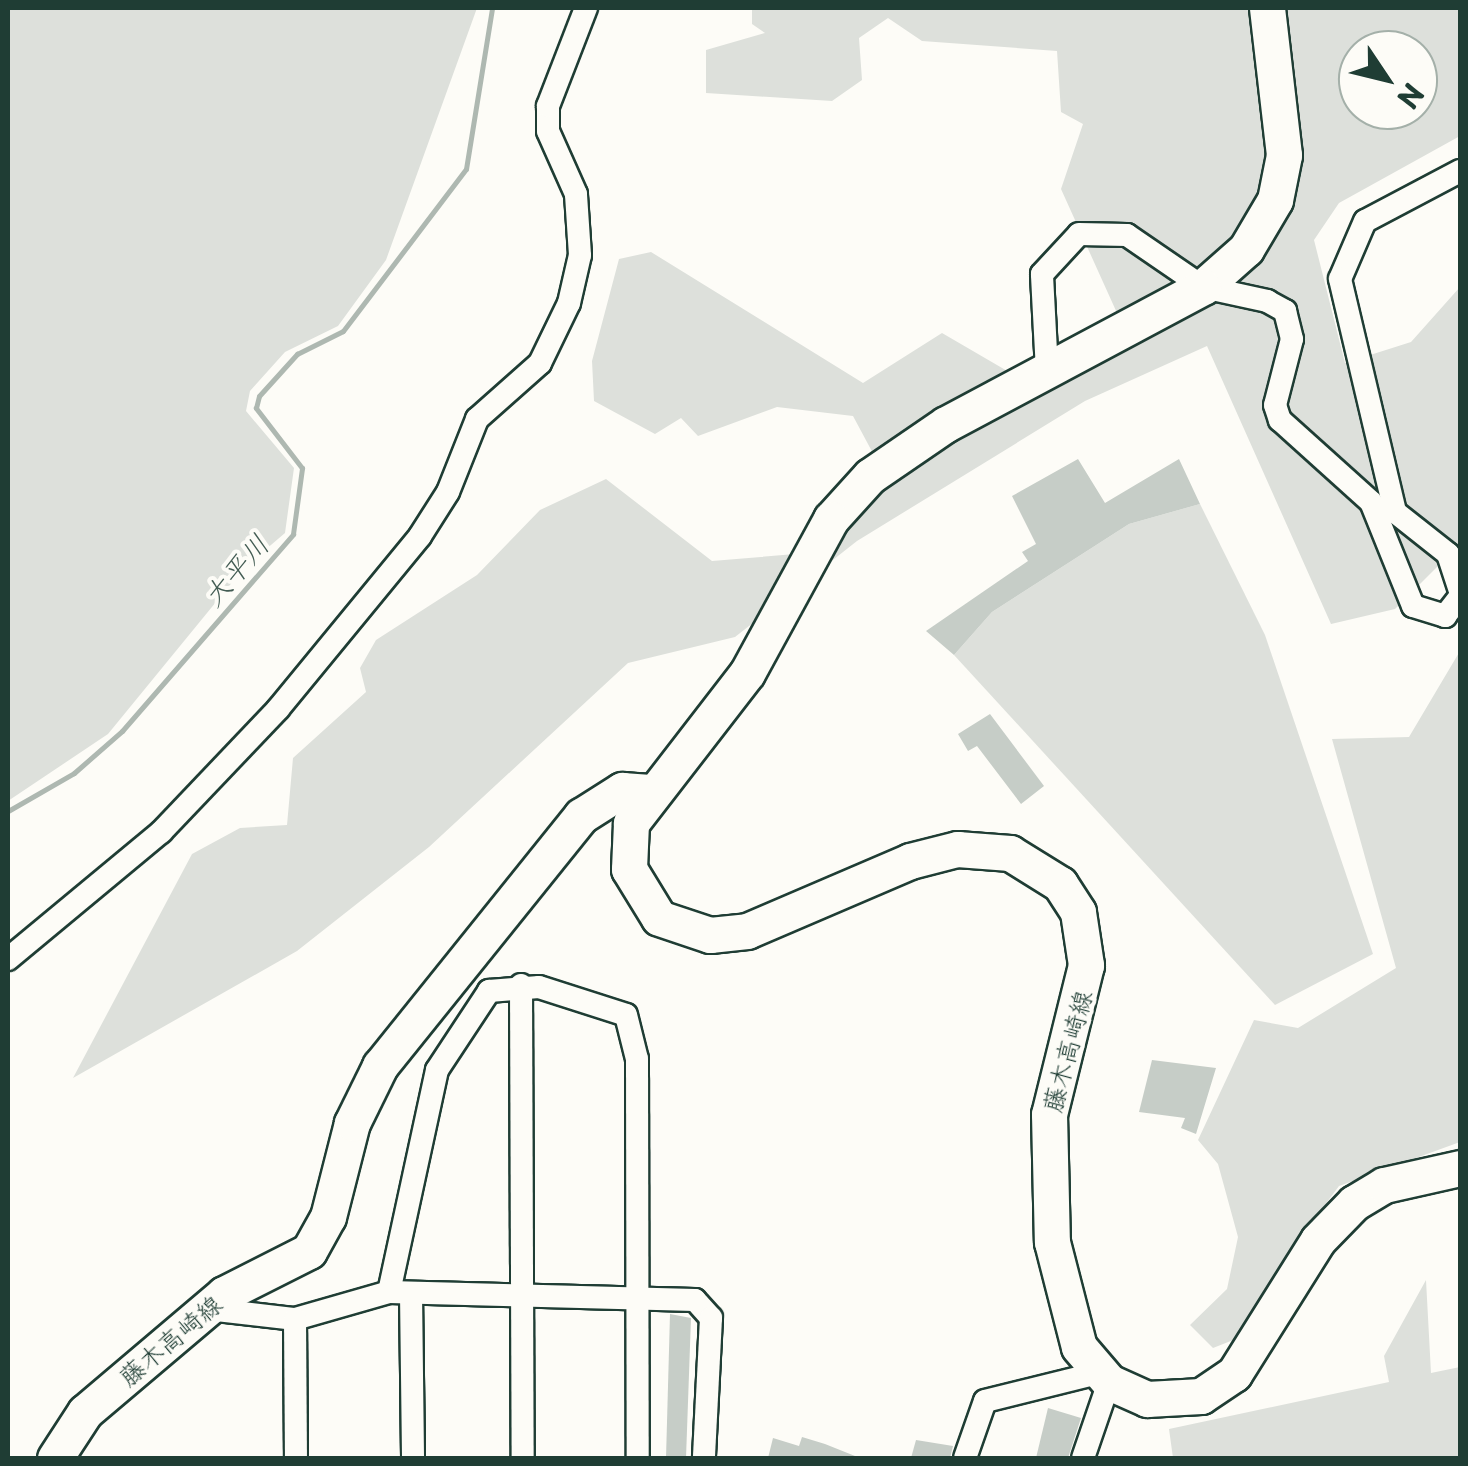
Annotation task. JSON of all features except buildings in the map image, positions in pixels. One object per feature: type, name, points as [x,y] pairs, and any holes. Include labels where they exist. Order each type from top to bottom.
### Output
[{"type":"main road","name":"藤木高崎線","points":[[1104,1377],[1064,1304],[1045,1164],[1052,1096],[1086,979],[1083,929],[1060,884],[1010,852],[957,849],[910,861],[746,930],[697,934],[659,918],[629,870],[631,823],[650,792],[746,674],[850,496],[896,453],[1202,287],[1246,249],[1274,200],[1284,155],[1281,96],[1267,8]]},
{"type":"main road","name":"藤木高崎線","points":[[54,1458],[85,1412],[236,1286],[272,1276],[310,1250],[328,1217],[352,1123],[380,1066],[581,816],[622,790],[650,792]]},
{"type":"main road","points":[[1104,1377],[1164,1402],[1214,1389],[1253,1353],[1341,1214],[1384,1184],[1460,1168]]},
{"type":"street","points":[[8,959],[161,832],[278,709],[420,536],[448,492],[476,419],[540,364],[569,303],[580,255],[576,194],[548,131],[548,106],[586,8]]},
{"type":"street","points":[[1047,371],[1042,274],[1079,234],[1127,235],[1202,287],[1285,312],[1292,339],[1275,405],[1280,420],[1371,502],[1413,606],[1445,616],[1460,594],[1448,554],[1396,512],[1340,279],[1365,220],[1460,171]]},
{"type":"street","points":[[522,986],[523,1458]]},
{"type":"street","points":[[412,1458],[400,1293],[437,1070],[489,991],[522,986],[626,1015],[637,1059],[638,1458]]},
{"type":"street","points":[[208,1310],[294,1319],[400,1293],[695,1300],[711,1318],[704,1458]]},
{"type":"street","points":[[294,1319],[296,1458]]},
{"type":"street","points":[[965,1458],[985,1401],[1104,1377],[1083,1458]]},
{"type":"shaded area","points":[[8,8],[477,8],[386,260],[338,326],[285,352],[250,391],[246,411],[294,468],[285,533],[243,569],[108,734],[8,801]]},
{"type":"shaded area","points":[[752,8],[1460,8],[1460,136],[1339,203],[1314,240],[1345,363],[1411,342],[1460,287],[1460,544],[1395,609],[1331,624],[1207,346],[1085,401],[857,541],[735,637],[628,663],[429,847],[297,951],[73,1078],[192,854],[240,828],[287,825],[293,758],[366,692],[360,668],[376,640],[477,575],[540,510],[606,479],[712,561],[819,552],[883,472],[853,416],[777,407],[698,436],[681,418],[655,434],[594,401],[592,361],[619,259],[651,252],[863,383],[942,333],[1033,386],[1131,344],[1061,189],[1083,124],[1061,112],[1057,51],[922,41],[888,18],[859,38],[862,80],[832,101],[706,93],[706,50],[765,33],[752,24]]},
{"type":"shaded area","points":[[1200,504],[1265,635],[1373,954],[1275,1005],[954,655],[992,612],[1129,524]]},
{"type":"shaded area","points":[[1460,651],[1460,1142],[1339,1186],[1298,1241],[1251,1333],[1213,1348],[1190,1325],[1227,1289],[1238,1237],[1218,1164],[1198,1140],[1254,1020],[1298,1028],[1396,968],[1332,739],[1409,737]]},
{"type":"shaded area","points":[[1426,1280],[1431,1373],[1460,1367],[1460,1458],[1173,1458],[1169,1429],[1389,1382],[1384,1356]]},
{"type":"waterway","name":"大平川","points":[[8,811],[74,773],[122,731],[293,534],[302,468],[256,408],[259,396],[297,354],[343,331],[466,169],[492,8]]}]
